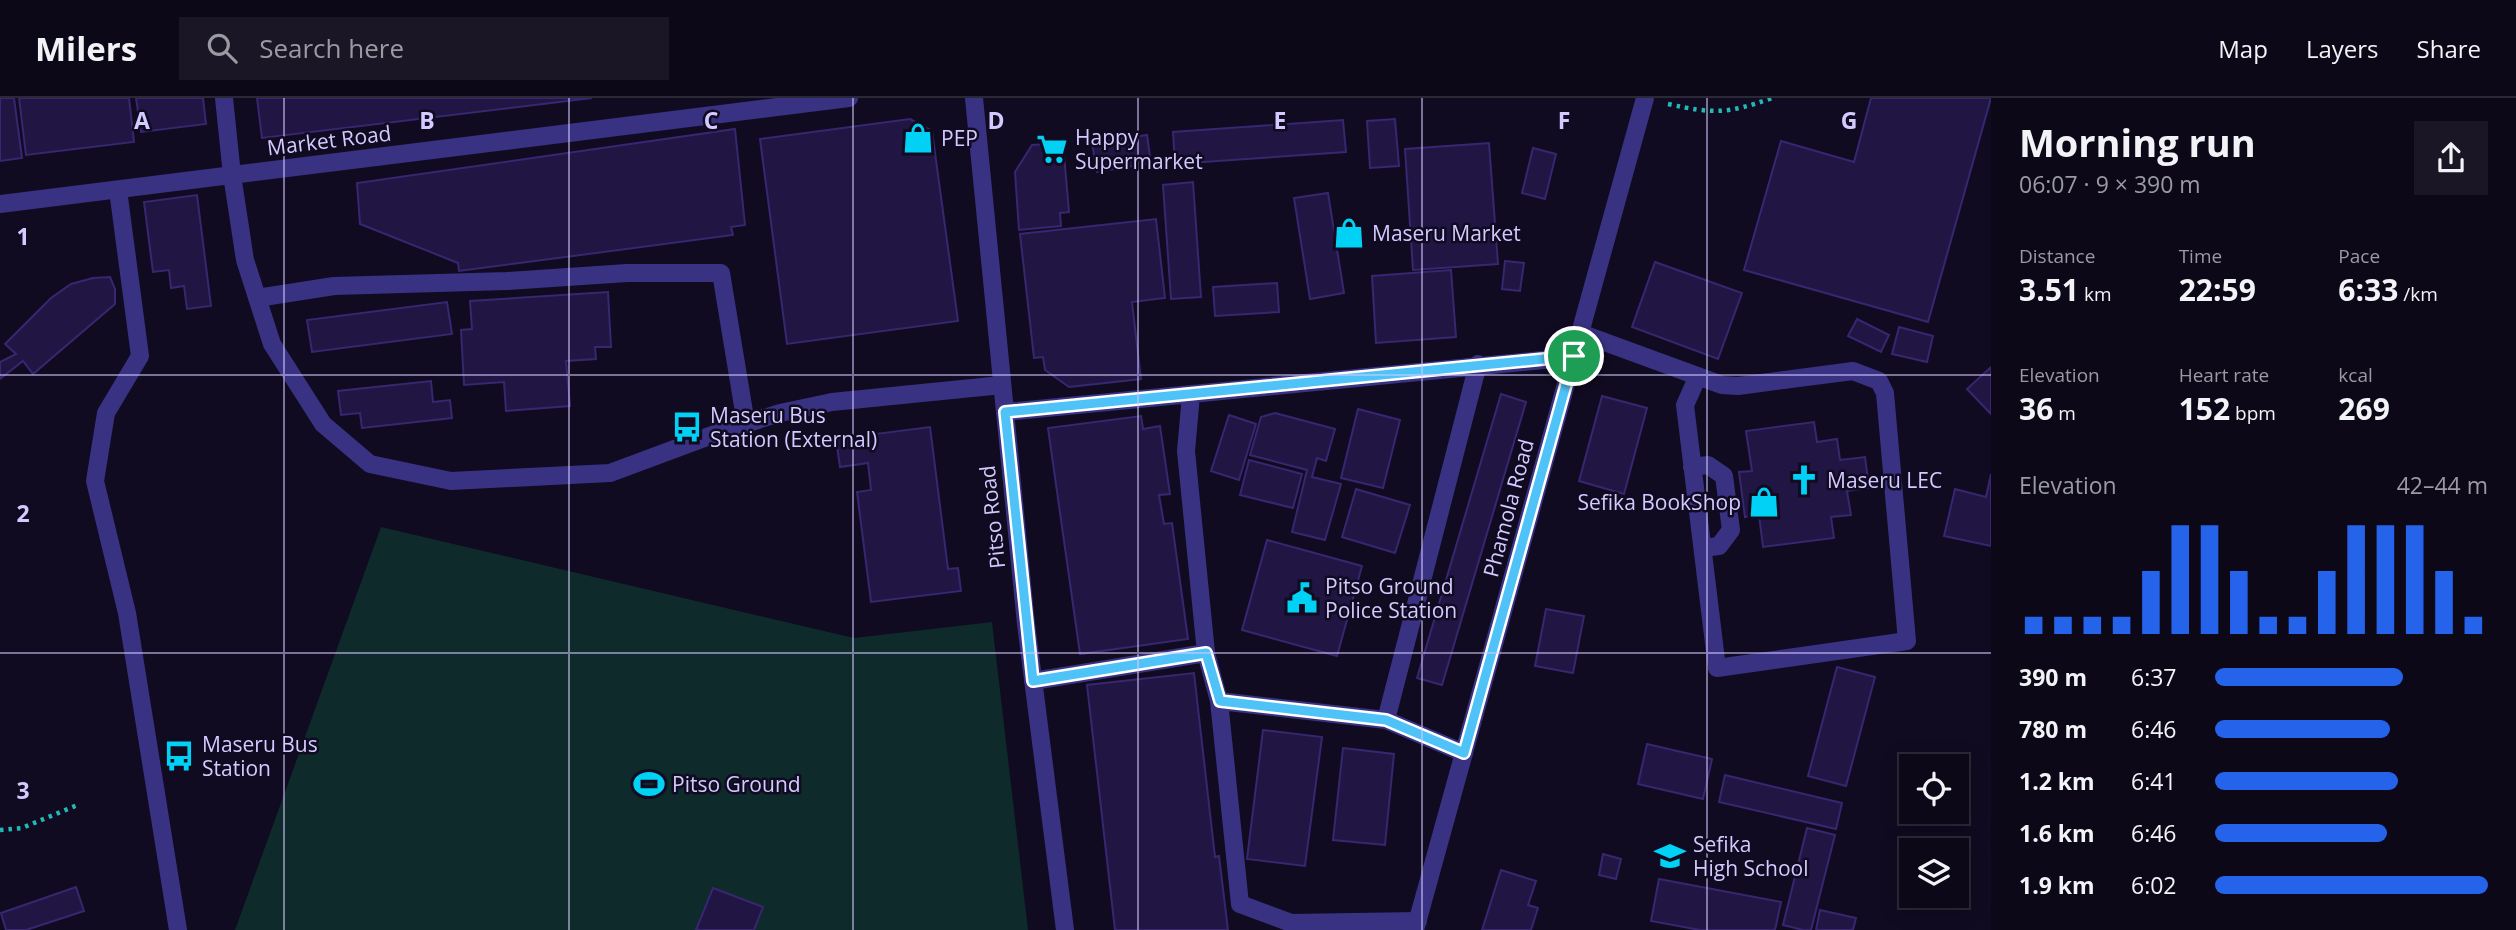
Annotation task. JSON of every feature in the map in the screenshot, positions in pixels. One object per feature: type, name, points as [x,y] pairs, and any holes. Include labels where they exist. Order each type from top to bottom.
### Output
[{"type":"street","points":[[224,98],[245,260],[272,344],[323,424],[370,464],[451,481],[610,473],[746,424],[832,402],[1002,385]]},
{"type":"street","name":"Market Road","points":[[0,204],[849,98]]},
{"type":"street","name":"Pitso Road","points":[[974,98],[1033,681],[1065,930]]},
{"type":"street","name":"Phamola Road","points":[[1417,925],[1645,99]]},
{"type":"street","points":[[118,190],[140,355],[106,413],[95,481],[127,613],[178,930]]},
{"type":"street","points":[[257,298],[334,286],[507,281],[627,273],[721,273],[746,424]]},
{"type":"street","points":[[1580,333],[1723,385],[1738,386],[1853,371],[1880,381],[1885,393],[1908,641],[1717,668],[1685,405],[1698,376]]},
{"type":"street","points":[[1005,412],[1574,356]]},
{"type":"street","points":[[1386,720],[1478,365]]},
{"type":"street","points":[[1191,395],[1186,450],[1206,653],[1220,701],[1240,904],[1291,923],[1417,925]]},
{"type":"street","points":[[1692,467],[1707,465],[1724,476],[1731,530],[1719,547],[1703,548]]},
{"type":"street","points":[[1033,681],[1206,653]]},
{"type":"street","points":[[1220,701],[1386,720],[1464,753]]},
{"type":"path","points":[[1645,99],[1708,112],[1740,109],[1772,98]]},
{"type":"path","points":[[0,830],[22,828],[80,804]]},
{"type":"green space","name":"Pitso Ground","points":[[381,527],[854,638],[992,622],[1028,930],[235,930]]},
{"type":"building","points":[[0,98],[14,98],[22,158],[0,161]]},
{"type":"building","points":[[19,98],[129,98],[134,142],[26,155]]},
{"type":"building","points":[[136,98],[203,98],[206,124],[141,132]]},
{"type":"building","points":[[257,98],[592,98],[262,138]]},
{"type":"building","points":[[1871,98],[1991,98],[1928,322],[1744,270],[1781,141],[1854,162]]},
{"type":"building","points":[[910,119],[932,131],[958,321],[787,344],[760,139]]},
{"type":"building","points":[[1395,119],[1399,166],[1370,168],[1367,121]]},
{"type":"building","points":[[1343,120],[1346,152],[1175,164],[1173,132]]},
{"type":"building","points":[[735,129],[745,225],[731,227],[733,235],[459,271],[458,263],[360,224],[357,183]]},
{"type":"building","points":[[1147,135],[1151,163],[1097,172],[1092,143]]},
{"type":"building","points":[[1063,143],[1069,212],[1060,213],[1061,226],[1019,230],[1015,172],[1032,145]]},
{"type":"building","points":[[1489,143],[1498,264],[1413,270],[1405,149]]},
{"type":"building","points":[[1533,148],[1556,154],[1545,199],[1522,193]]},
{"type":"building","points":[[1193,182],[1201,297],[1171,299],[1163,185]]},
{"type":"building","points":[[1328,193],[1344,293],[1310,299],[1294,198]]},
{"type":"building","points":[[197,195],[211,306],[187,309],[184,286],[171,288],[169,270],[153,272],[144,202]]},
{"type":"building","points":[[1156,219],[1165,298],[1132,302],[1141,379],[1069,387],[1045,370],[1043,357],[1034,358],[1020,234]]},
{"type":"building","points":[[1505,261],[1524,263],[1520,291],[1502,289]]},
{"type":"building","points":[[1655,262],[1742,293],[1718,359],[1632,327]]},
{"type":"building","points":[[1451,270],[1456,337],[1376,343],[1372,276]]},
{"type":"building","points":[[110,277],[115,289],[115,304],[33,374],[23,361],[0,379],[0,362],[16,354],[5,344],[51,298],[71,284]]},
{"type":"building","points":[[1277,283],[1279,312],[1215,316],[1213,287]]},
{"type":"building","points":[[608,292],[611,347],[595,347],[596,359],[566,361],[570,406],[506,411],[504,382],[464,385],[461,330],[472,329],[470,301]]},
{"type":"building","points":[[447,302],[452,334],[312,352],[307,320]]},
{"type":"building","points":[[1857,319],[1889,335],[1881,352],[1848,336]]},
{"type":"building","points":[[1899,327],[1933,336],[1927,362],[1892,354]]},
{"type":"building","points":[[1991,367],[1991,414],[1967,389]]},
{"type":"building","points":[[431,381],[433,402],[450,400],[452,418],[362,428],[360,413],[341,415],[338,391]]},
{"type":"building","points":[[1501,394],[1526,402],[1442,685],[1417,678]]},
{"type":"building","points":[[1602,396],[1647,408],[1624,494],[1579,481]]},
{"type":"building","points":[[1358,409],[1400,420],[1383,488],[1341,478]]},
{"type":"building","points":[[1275,413],[1335,429],[1326,461],[1317,458],[1312,477],[1341,484],[1325,540],[1292,532],[1307,470],[1250,455],[1261,417]]},
{"type":"building","points":[[1229,415],[1256,424],[1239,480],[1211,471]]},
{"type":"building","points":[[1141,416],[1143,429],[1160,426],[1170,494],[1159,495],[1164,524],[1172,523],[1188,639],[1080,654],[1048,428]]},
{"type":"building","name":"Maseru LEC","points":[[1814,422],[1817,442],[1837,439],[1840,460],[1865,457],[1869,488],[1847,491],[1851,515],[1831,517],[1834,538],[1763,547],[1759,515],[1745,517],[1739,472],[1752,471],[1746,431]]},
{"type":"building","points":[[930,427],[948,569],[958,568],[961,591],[871,602],[857,492],[871,490],[868,463],[840,467],[836,439]]},
{"type":"building","points":[[1249,460],[1302,474],[1293,508],[1240,495]]},
{"type":"building","points":[[1991,474],[1991,546],[1944,536],[1955,489],[1986,497]]},
{"type":"building","points":[[1356,489],[1410,505],[1395,553],[1342,537]]},
{"type":"building","name":"Pitso Ground Police Station","points":[[1267,540],[1362,566],[1337,656],[1242,630]]},
{"type":"building","points":[[1546,609],[1584,616],[1573,673],[1535,666]]},
{"type":"building","points":[[1837,667],[1875,677],[1846,786],[1808,776]]},
{"type":"building","points":[[1194,673],[1215,857],[1219,856],[1228,930],[1115,930],[1087,685]]},
{"type":"building","points":[[1263,730],[1322,737],[1305,866],[1247,859]]},
{"type":"building","points":[[1647,744],[1712,759],[1703,799],[1638,784]]},
{"type":"building","points":[[1343,748],[1394,754],[1385,845],[1333,840]]},
{"type":"building","points":[[1725,775],[1842,803],[1836,829],[1719,802]]},
{"type":"building","points":[[1807,828],[1835,835],[1811,930],[1803,930],[1783,925]]},
{"type":"building","points":[[1603,854],[1621,859],[1616,879],[1599,875]]},
{"type":"building","points":[[1501,870],[1536,881],[1528,905],[1538,908],[1531,930],[1482,930]]},
{"type":"building","points":[[1659,879],[1781,902],[1775,930],[1700,930],[1651,921]]},
{"type":"building","points":[[76,887],[84,911],[26,930],[6,930],[1,913]]},
{"type":"building","points":[[713,888],[763,907],[754,930],[696,930]]},
{"type":"building","points":[[1820,910],[1856,918],[1853,930],[1816,930]]},
{"type":"place","name":"PEP","points":[[918,138]]},
{"type":"place","name":"Happy Supermarket","points":[[1052,149]]},
{"type":"place","name":"Maseru Market","points":[[1349,233]]},
{"type":"place","name":"Maseru Bus Station (External)","points":[[687,427]]},
{"type":"place","name":"Maseru LEC","points":[[1804,480]]},
{"type":"place","name":"Sefika BookShop","points":[[1764,502]]},
{"type":"place","name":"Pitso Ground Police Station","points":[[1302,598]]},
{"type":"place","name":"Maseru Bus Station","points":[[179,756]]},
{"type":"place","name":"Pitso Ground","points":[[649,784]]},
{"type":"place","name":"Sefika High School","points":[[1670,856]]},
{"type":"route","points":[[1574,356],[1464,753],[1386,720],[1220,701],[1206,653],[1033,681],[1005,412],[1574,356]]}]
